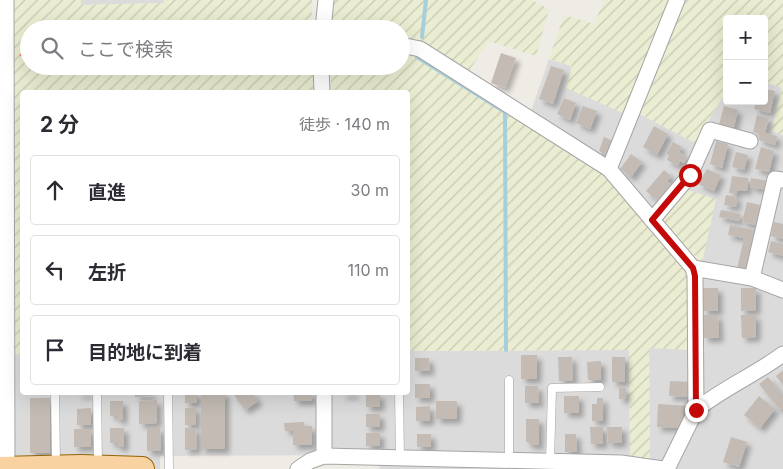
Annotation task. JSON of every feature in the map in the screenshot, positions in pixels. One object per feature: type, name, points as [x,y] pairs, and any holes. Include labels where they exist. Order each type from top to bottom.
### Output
[{"type":"main road","points":[[0,468],[98,467],[142,469]]},
{"type":"street","points":[[6,0],[7,469]]},
{"type":"street","points":[[324,20],[326,0]]},
{"type":"street","points":[[609,169],[677,0]]},
{"type":"street","points":[[410,47],[420,49],[609,169],[693,268],[695,276],[696,410]]},
{"type":"street","points":[[321,75],[322,90]]},
{"type":"street","points":[[652,220],[690,175],[710,130],[750,141]]},
{"type":"street","points":[[752,278],[775,179],[783,180]]},
{"type":"street","points":[[693,268],[752,278],[783,290]]},
{"type":"street","points":[[667,469],[696,410],[712,397],[762,370],[783,354]]},
{"type":"street","points":[[324,395],[324,456]]},
{"type":"street","points":[[298,469],[310,461],[324,456],[621,463],[662,469]]},
{"type":"lane","points":[[509,380],[510,460]]},
{"type":"lane","points":[[550,461],[552,388],[600,387]]},
{"type":"lane","points":[[56,395],[56,467]]},
{"type":"lane","points":[[97,395],[98,467]]},
{"type":"lane","points":[[168,395],[169,469]]},
{"type":"lane","points":[[400,395],[400,458]]},
{"type":"shaded area","points":[[81,0],[164,0],[164,3],[81,5]]},
{"type":"shaded area","points":[[549,59],[572,66],[566,88],[631,110],[695,142],[723,96],[723,105],[768,105],[768,83],[782,87],[772,131],[783,135],[783,469],[612,469],[504,466],[504,469],[380,469],[376,455],[160,456],[160,469],[0,469],[0,355],[20,354],[20,395],[410,395],[410,351],[629,350],[630,457],[650,461],[649,348],[702,263],[685,189],[651,230],[605,174],[527,123]]},
{"type":"green space","points":[[10,0],[81,0],[81,5],[164,3],[164,0],[312,0],[312,20],[20,20],[20,75],[313,75],[313,90],[20,90],[20,354],[14,354]]},
{"type":"green space","points":[[332,0],[532,0],[549,9],[536,56],[489,41],[467,74],[410,47],[410,20],[330,20]]},
{"type":"green space","points":[[604,0],[673,0],[627,115],[566,88],[572,66],[549,59],[564,15],[594,24]]},
{"type":"green space","points":[[683,0],[783,0],[783,135],[771,131],[782,88],[768,83],[768,15],[723,15],[723,97],[695,143],[636,112]]},
{"type":"green space","points":[[410,51],[605,174],[689,273],[690,350],[649,348],[650,461],[630,458],[629,350],[410,351],[410,90],[331,90],[331,75],[410,75]]},
{"type":"green space","points":[[685,189],[716,199],[702,263],[660,220]]},
{"type":"building","points":[[501,53],[516,58],[505,88],[491,83]]},
{"type":"building","points":[[551,66],[564,70],[553,104],[539,99]]},
{"type":"building","points":[[768,90],[775,91],[770,113],[754,109],[755,105],[768,105]]},
{"type":"building","points":[[564,98],[576,103],[570,120],[557,114]]},
{"type":"building","points":[[583,106],[597,111],[590,129],[576,123]]},
{"type":"building","points":[[724,106],[738,110],[733,131],[718,128]]},
{"type":"building","points":[[757,115],[769,118],[765,133],[777,136],[775,145],[759,140],[760,134],[753,132]]},
{"type":"building","points":[[654,126],[668,134],[657,155],[643,147]]},
{"type":"building","points":[[604,137],[615,142],[608,159],[601,156],[602,153],[599,151]]},
{"type":"building","points":[[716,141],[728,144],[722,168],[710,164]]},
{"type":"building","points":[[673,142],[682,147],[679,152],[687,157],[684,163],[680,161],[678,166],[667,160],[669,155],[666,154]]},
{"type":"building","points":[[761,147],[774,151],[769,172],[755,169]]},
{"type":"building","points":[[736,152],[748,155],[744,170],[732,167]]},
{"type":"building","points":[[631,154],[642,162],[631,177],[620,169]]},
{"type":"building","points":[[707,169],[721,175],[714,191],[698,184]]},
{"type":"building","points":[[664,170],[671,176],[667,181],[672,185],[658,201],[646,191]]},
{"type":"building","points":[[732,176],[748,178],[747,191],[737,190],[737,194],[729,193]]},
{"type":"building","points":[[751,178],[769,181],[767,190],[750,187]]},
{"type":"building","points":[[726,195],[737,197],[736,207],[724,205]]},
{"type":"building","points":[[747,202],[764,206],[760,226],[742,222]]},
{"type":"building","points":[[721,210],[741,214],[739,221],[719,217]]},
{"type":"building","points":[[774,222],[783,224],[783,239],[771,236]]},
{"type":"building","points":[[730,225],[759,231],[750,272],[737,269],[744,238],[728,235]]},
{"type":"building","points":[[771,241],[783,244],[783,256],[768,252]]},
{"type":"building","points":[[703,288],[718,288],[718,311],[703,311]]},
{"type":"building","points":[[741,288],[756,288],[756,310],[741,311]]},
{"type":"building","points":[[703,315],[718,315],[719,338],[704,338]]},
{"type":"building","points":[[741,315],[756,315],[756,337],[742,338]]},
{"type":"building","points":[[521,355],[537,355],[537,379],[521,379]]},
{"type":"building","points":[[558,357],[572,357],[573,381],[559,381]]},
{"type":"building","points":[[612,357],[625,357],[625,382],[612,382]]},
{"type":"building","points":[[415,358],[429,358],[430,371],[415,371]]},
{"type":"building","points":[[601,361],[601,380],[588,380],[587,362]]},
{"type":"building","points":[[783,370],[783,385],[776,376]]},
{"type":"building","points":[[768,377],[783,395],[783,408],[780,410],[759,384]]},
{"type":"building","points":[[670,381],[690,382],[689,397],[669,396]]},
{"type":"building","points":[[415,384],[430,384],[430,398],[415,398]]},
{"type":"building","points":[[525,386],[538,386],[539,403],[525,403]]},
{"type":"building","points":[[619,388],[626,388],[626,399],[619,399]]},
{"type":"building","points":[[135,395],[151,395],[151,396],[135,397]]},
{"type":"building","points":[[185,395],[197,395],[197,403],[185,403]]},
{"type":"building","points":[[201,395],[225,395],[225,449],[201,449]]},
{"type":"building","points":[[234,395],[254,395],[258,401],[245,410]]},
{"type":"building","points":[[293,395],[312,395],[312,401],[294,401]]},
{"type":"building","points":[[366,395],[380,395],[380,407],[366,407]]},
{"type":"building","points":[[564,396],[579,396],[579,413],[564,413]]},
{"type":"building","points":[[759,396],[775,409],[760,428],[744,415]]},
{"type":"building","points":[[30,398],[50,398],[50,453],[30,453]]},
{"type":"building","points":[[597,398],[603,398],[603,421],[592,421],[592,404],[597,404]]},
{"type":"building","points":[[157,400],[157,423],[139,424],[139,401]]},
{"type":"building","points":[[110,401],[123,401],[123,420],[117,420],[117,416],[110,416]]},
{"type":"building","points":[[436,401],[457,401],[457,419],[436,419]]},
{"type":"building","points":[[658,404],[690,406],[682,428],[657,427]]},
{"type":"building","points":[[430,406],[430,421],[416,421],[416,407]]},
{"type":"building","points":[[196,407],[196,425],[185,425],[185,408]]},
{"type":"building","points":[[91,408],[91,425],[77,425],[77,409]]},
{"type":"building","points":[[366,414],[380,414],[380,427],[366,427]]},
{"type":"building","points":[[526,419],[539,419],[539,445],[530,445],[530,443],[526,442]]},
{"type":"building","points":[[304,422],[304,426],[312,426],[312,445],[293,445],[293,431],[285,431],[284,423]]},
{"type":"building","points":[[590,427],[603,427],[603,444],[591,444]]},
{"type":"building","points":[[607,427],[622,427],[622,443],[608,443]]},
{"type":"building","points":[[110,428],[124,428],[124,447],[117,447],[117,443],[110,443]]},
{"type":"building","points":[[147,428],[160,428],[161,451],[147,451]]},
{"type":"building","points":[[185,428],[196,428],[197,449],[185,450]]},
{"type":"building","points":[[74,429],[91,429],[91,447],[74,447]]},
{"type":"building","points":[[366,433],[380,433],[380,446],[366,446]]},
{"type":"building","points":[[417,434],[431,434],[431,447],[417,447]]},
{"type":"building","points":[[565,434],[576,434],[577,452],[565,452]]},
{"type":"building","points":[[731,437],[747,442],[739,467],[723,462]]},
{"type":"waterway","points":[[422,37],[426,0]]},
{"type":"waterway","points":[[417,57],[505,112],[506,350]]},
{"type":"route","points":[[690,175],[652,220],[693,268],[695,276],[696,410]]}]
